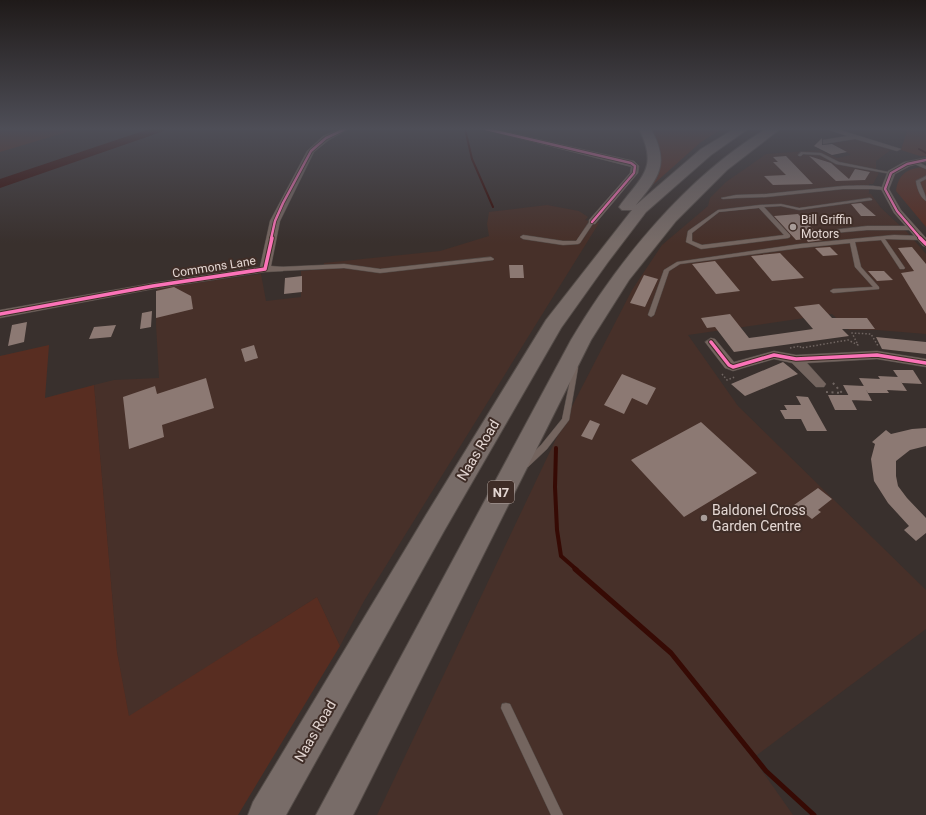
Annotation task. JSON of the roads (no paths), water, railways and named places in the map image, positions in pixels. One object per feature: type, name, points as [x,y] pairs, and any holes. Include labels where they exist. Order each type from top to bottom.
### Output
[{"type":"highway","points":[[553,325],[613,224],[646,183],[655,167]]},
{"type":"highway","name":"Naas Road","points":[[266,815],[435,523],[553,325],[602,258],[641,209],[689,167]]},
{"type":"highway","name":"N7","points":[[334,815],[580,340],[605,299],[634,258],[666,220],[698,189],[730,167]]},
{"type":"street","name":"Commons Lane","points":[[0,314],[265,269],[275,222],[302,167]]},
{"type":"street","points":[[592,222],[634,174],[635,167]]},
{"type":"street","points":[[903,167],[891,173],[885,189],[897,211],[924,241]]},
{"type":"street","points":[[265,269],[279,269]]},
{"type":"street","points":[[711,342],[729,365],[733,367],[774,355],[796,359],[877,355],[926,363]]},
{"type":"street","points":[[796,359],[820,384]]},
{"type":"lane","points":[[859,167],[891,173]]},
{"type":"lane","points":[[926,177],[918,180],[919,187],[926,200]]},
{"type":"lane","points":[[724,198],[847,187],[885,189]]},
{"type":"lane","points":[[771,195],[781,205]]},
{"type":"lane","points":[[760,206],[788,236],[701,247],[689,242],[690,232],[718,210],[760,206],[781,205],[799,209],[870,199]]},
{"type":"lane","points":[[523,237],[563,243],[578,242],[592,222]]},
{"type":"lane","points":[[826,237],[830,236],[832,232],[868,228],[912,228]]},
{"type":"lane","points":[[882,238],[902,268]]},
{"type":"lane","points":[[651,315],[667,270],[679,263],[704,258],[882,238],[924,241]]},
{"type":"lane","points":[[833,291],[877,288],[858,267],[852,241]]},
{"type":"lane","points":[[279,269],[344,266],[380,271],[491,259]]},
{"type":"lane","points":[[506,708],[557,815]]},
{"type":"waterway","points":[[0,184],[49,167]]},
{"type":"waterway","points":[[476,167],[493,207]]},
{"type":"waterway","points":[[556,448],[555,487],[557,530],[561,556],[577,570]]},
{"type":"waterway","points":[[575,569],[671,653],[766,771],[814,815]]},
{"type":"place","name":"Bill Griffin Motors","points":[[793,227]]},
{"type":"place","name":"Baldonel Cross Garden Centre","points":[[704,518]]}]
